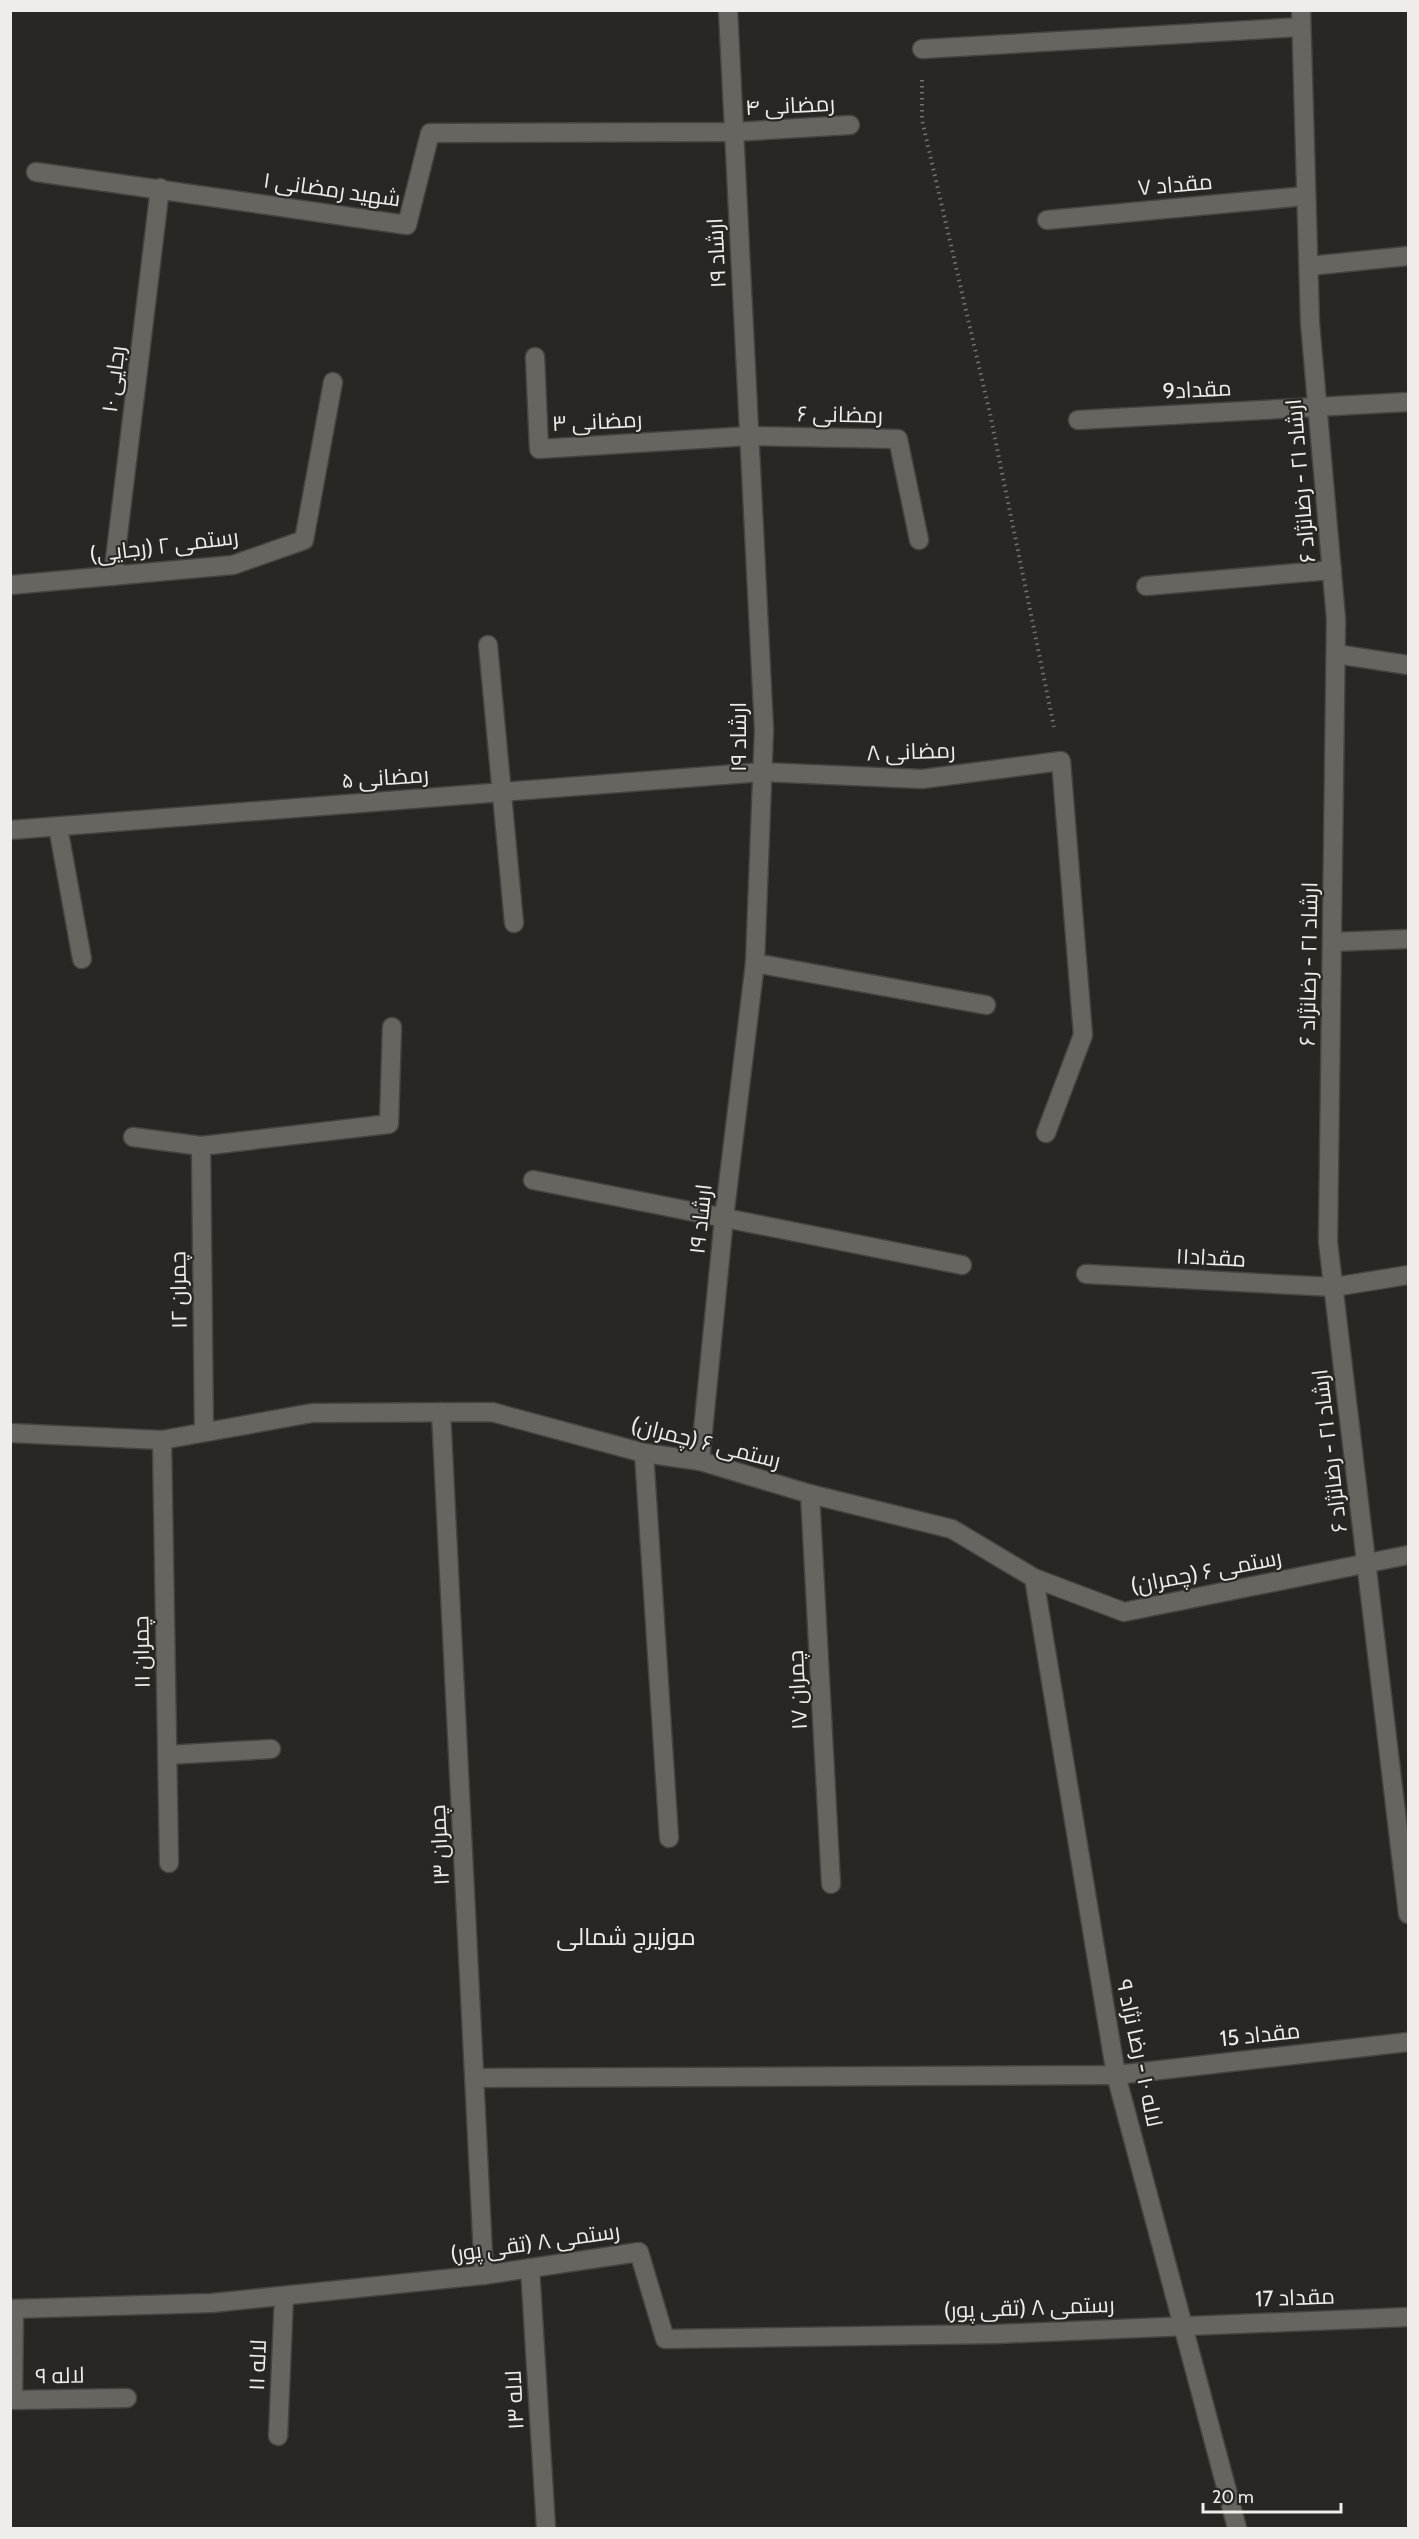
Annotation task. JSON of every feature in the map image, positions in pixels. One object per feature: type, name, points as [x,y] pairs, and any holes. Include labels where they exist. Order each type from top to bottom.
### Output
[{"type":"street","name":"ارشاد ۱۹","points":[[700,1461],[724,1218],[755,963],[764,730],[728,10]]},
{"type":"street","points":[[922,49],[1301,19]]},
{"type":"street","name":"ارشاد ۲۱ - رضانژاد ۶","points":[[1301,19],[1310,323],[1332,570],[1336,654],[1328,1242],[1367,1564],[1402,1814],[1408,1914]]},
{"type":"street","name":"رمضانی ۴","points":[[734,132],[850,125]]},
{"type":"street","name":"شهید رمضانی ۱","points":[[36,172],[407,225],[430,133],[734,132]]},
{"type":"street","name":"رجایی ۱۰","points":[[113,576],[160,188]]},
{"type":"street","name":"مقداد ۷","points":[[1047,220],[1306,196]]},
{"type":"street","points":[[1309,266],[1408,256]]},
{"type":"street","name":"رمضانی ۳","points":[[535,357],[539,449],[749,436]]},
{"type":"street","name":"رستمی ۲ (رجایی)","points":[[10,585],[233,565],[304,540],[333,382]]},
{"type":"street","name":"مقداد9","points":[[1078,420],[1408,402]]},
{"type":"street","name":"رمضانی ۶","points":[[749,436],[898,439],[918,540]]},
{"type":"street","points":[[1146,586],[1332,570]]},
{"type":"street","points":[[488,645],[514,922]]},
{"type":"street","points":[[1336,654],[1408,665]]},
{"type":"street","points":[[1046,1133],[1083,1035],[1061,760]]},
{"type":"street","name":"رمضانی ۸","points":[[762,772],[922,779],[1061,760]]},
{"type":"street","name":"رمضانی ۵","points":[[10,830],[762,772]]},
{"type":"street","points":[[58,826],[82,959]]},
{"type":"street","points":[[1332,942],[1408,939]]},
{"type":"street","points":[[755,963],[986,1005]]},
{"type":"street","points":[[133,1137],[201,1146],[389,1124],[392,1027]]},
{"type":"street","name":"چمران ۱۲","points":[[201,1146],[204,1432]]},
{"type":"street","points":[[533,1180],[962,1264]]},
{"type":"street","name":"مقداد۱۱","points":[[1086,1274],[1334,1287],[1408,1275]]},
{"type":"street","name":"چمران ۱۳","points":[[441,1412],[484,2275]]},
{"type":"street","name":"رستمی ۶ (چمران)","points":[[10,1433],[162,1440],[312,1413],[492,1412],[644,1453],[700,1461],[810,1494],[952,1529],[1034,1578],[1124,1612],[1408,1555]]},
{"type":"street","name":"چمران ۱۱","points":[[162,1440],[168,1863]]},
{"type":"street","points":[[644,1453],[669,1838]]},
{"type":"street","name":"چمران ۱۷","points":[[810,1494],[831,1884]]},
{"type":"street","name":"لاله ۱۰ - رضا نژاد ۹","points":[[1034,1578],[1116,2075],[1237,2529]]},
{"type":"street","points":[[167,1755],[271,1749]]},
{"type":"street","name":"مقداد 15","points":[[474,2078],[1116,2075],[1408,2042]]},
{"type":"street","name":"رستمی ۸ (تقی پور)","points":[[12,2309],[212,2303],[484,2275],[639,2252],[665,2339],[996,2334],[1182,2325]]},
{"type":"street","name":"لاله ۱۳","points":[[530,2268],[546,2529]]},
{"type":"street","name":"لاله ۱۱","points":[[278,2436],[284,2296]]},
{"type":"street","name":"لاله ۹","points":[[12,2309],[13,2400],[127,2398]]},
{"type":"street","name":"مقداد 17","points":[[1182,2325],[1408,2317]]},
{"type":"path","points":[[922,49],[922,120],[990,414],[1061,760]]},
{"type":"district","name":"موزیرج شمالی","points":[[626,1937]]}]
